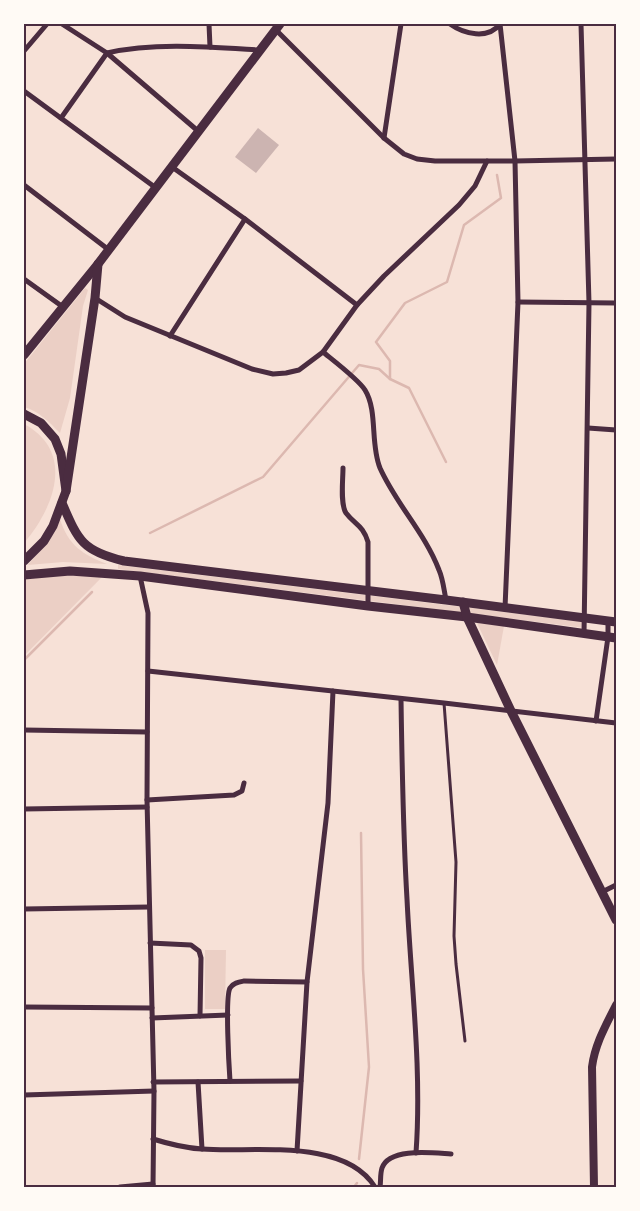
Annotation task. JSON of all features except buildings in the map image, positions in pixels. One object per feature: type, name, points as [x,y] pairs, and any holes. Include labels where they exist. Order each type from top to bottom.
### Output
[{"type":"main road","points":[[24,355],[98,264],[277,27]]},
{"type":"main road","points":[[24,562],[44,541],[53,526],[66,491],[98,264]]},
{"type":"main road","points":[[24,414],[41,423],[55,439],[61,454],[66,491]]},
{"type":"main road","points":[[62,503],[77,537],[103,556],[124,561],[612,622]]},
{"type":"main road","points":[[24,575],[70,571],[140,576],[467,617],[612,638]]},
{"type":"main road","points":[[463,602],[467,617],[511,710],[616,920]]},
{"type":"street","points":[[24,51],[47,24]]},
{"type":"street","points":[[62,24],[107,53],[198,131]]},
{"type":"street","points":[[209,24],[210,47]]},
{"type":"street","points":[[384,138],[401,24]]},
{"type":"street","points":[[450,24],[474,34],[487,33],[496,29],[500,24]]},
{"type":"street","points":[[500,24],[515,161],[518,302],[505,608]]},
{"type":"street","points":[[581,24],[589,303],[584,634]]},
{"type":"street","points":[[277,27],[384,138],[404,154],[417,159],[435,161],[616,159]]},
{"type":"street","points":[[62,118],[107,53],[128,48],[210,47],[259,50]]},
{"type":"street","points":[[24,91],[156,188]]},
{"type":"street","points":[[94,298],[125,317],[252,369],[273,374],[299,370],[323,352],[357,305],[384,276],[459,205],[475,186],[487,161]]},
{"type":"street","points":[[172,166],[357,305]]},
{"type":"street","points":[[24,185],[108,250]]},
{"type":"street","points":[[170,336],[244,219]]},
{"type":"street","points":[[24,279],[63,307]]},
{"type":"street","points":[[518,302],[616,303]]},
{"type":"street","points":[[323,352],[365,390],[372,412],[375,452],[380,467],[440,571],[446,600]]},
{"type":"street","points":[[588,428],[616,430]]},
{"type":"street","points":[[343,468],[343,505],[346,512],[365,532],[368,542],[368,606]]},
{"type":"street","points":[[120,1187],[153,1186],[154,1091],[147,807],[148,613],[140,576]]},
{"type":"street","points":[[596,721],[612,638],[612,622]]},
{"type":"street","points":[[148,671],[616,723]]},
{"type":"street","points":[[296,1150],[306,982],[328,803],[333,691]]},
{"type":"street","points":[[401,698],[406,897],[418,1074],[419,1112],[416,1153]]},
{"type":"street","points":[[24,730],[147,732]]},
{"type":"street","points":[[147,800],[234,795],[242,790],[244,783]]},
{"type":"street","points":[[24,809],[147,807]]},
{"type":"street","points":[[602,892],[616,885]]},
{"type":"street","points":[[24,909],[149,907]]},
{"type":"street","points":[[150,943],[191,945],[199,951],[201,958],[200,1016]]},
{"type":"street","points":[[230,1082],[228,1015],[230,988],[235,983],[244,981],[306,982]]},
{"type":"street","points":[[594,1187],[592,1067],[594,1054],[603,1030],[616,1005]]},
{"type":"street","points":[[24,1007],[152,1008]]},
{"type":"street","points":[[152,1018],[228,1015]]},
{"type":"street","points":[[153,1082],[301,1080]]},
{"type":"street","points":[[198,1082],[202,1149]]},
{"type":"street","points":[[24,1095],[154,1091]]},
{"type":"street","points":[[153,1139],[176,1146],[202,1149],[296,1150],[341,1160],[358,1168],[371,1180],[375,1187]]},
{"type":"street","points":[[380,1187],[382,1168],[386,1161],[394,1156],[416,1153],[451,1154]]},
{"type":"lane","points":[[444,703],[456,862],[454,936],[464,1041]]},
{"type":"shaded area","points":[[85,288],[88,290],[83,306],[70,398],[60,433],[39,414],[24,407],[24,364]]},
{"type":"shaded area","points":[[24,424],[40,436],[50,449],[55,465],[55,481],[44,514],[24,543]]},
{"type":"shaded area","points":[[60,519],[67,536],[78,548],[91,557],[107,564],[63,562],[28,565],[55,532]]},
{"type":"shaded area","points":[[118,565],[585,622],[585,628],[118,569]]},
{"type":"shaded area","points":[[41,575],[103,576],[24,656],[24,577]]},
{"type":"shaded area","points":[[477,623],[504,626],[497,665]]},
{"type":"shaded area","points":[[205,950],[226,950],[225,1009],[205,1009]]},
{"type":"waterway","points":[[150,533],[263,477],[359,365],[379,369],[390,379],[390,361],[376,342],[405,303],[447,282],[464,225],[501,198],[497,175]]},
{"type":"waterway","points":[[390,379],[409,388],[446,462]]},
{"type":"waterway","points":[[24,660],[92,592]]},
{"type":"waterway","points":[[359,1159],[369,1067],[363,969],[361,833]]},
{"type":"waterway","points":[[354,1187],[357,1183]]}]
